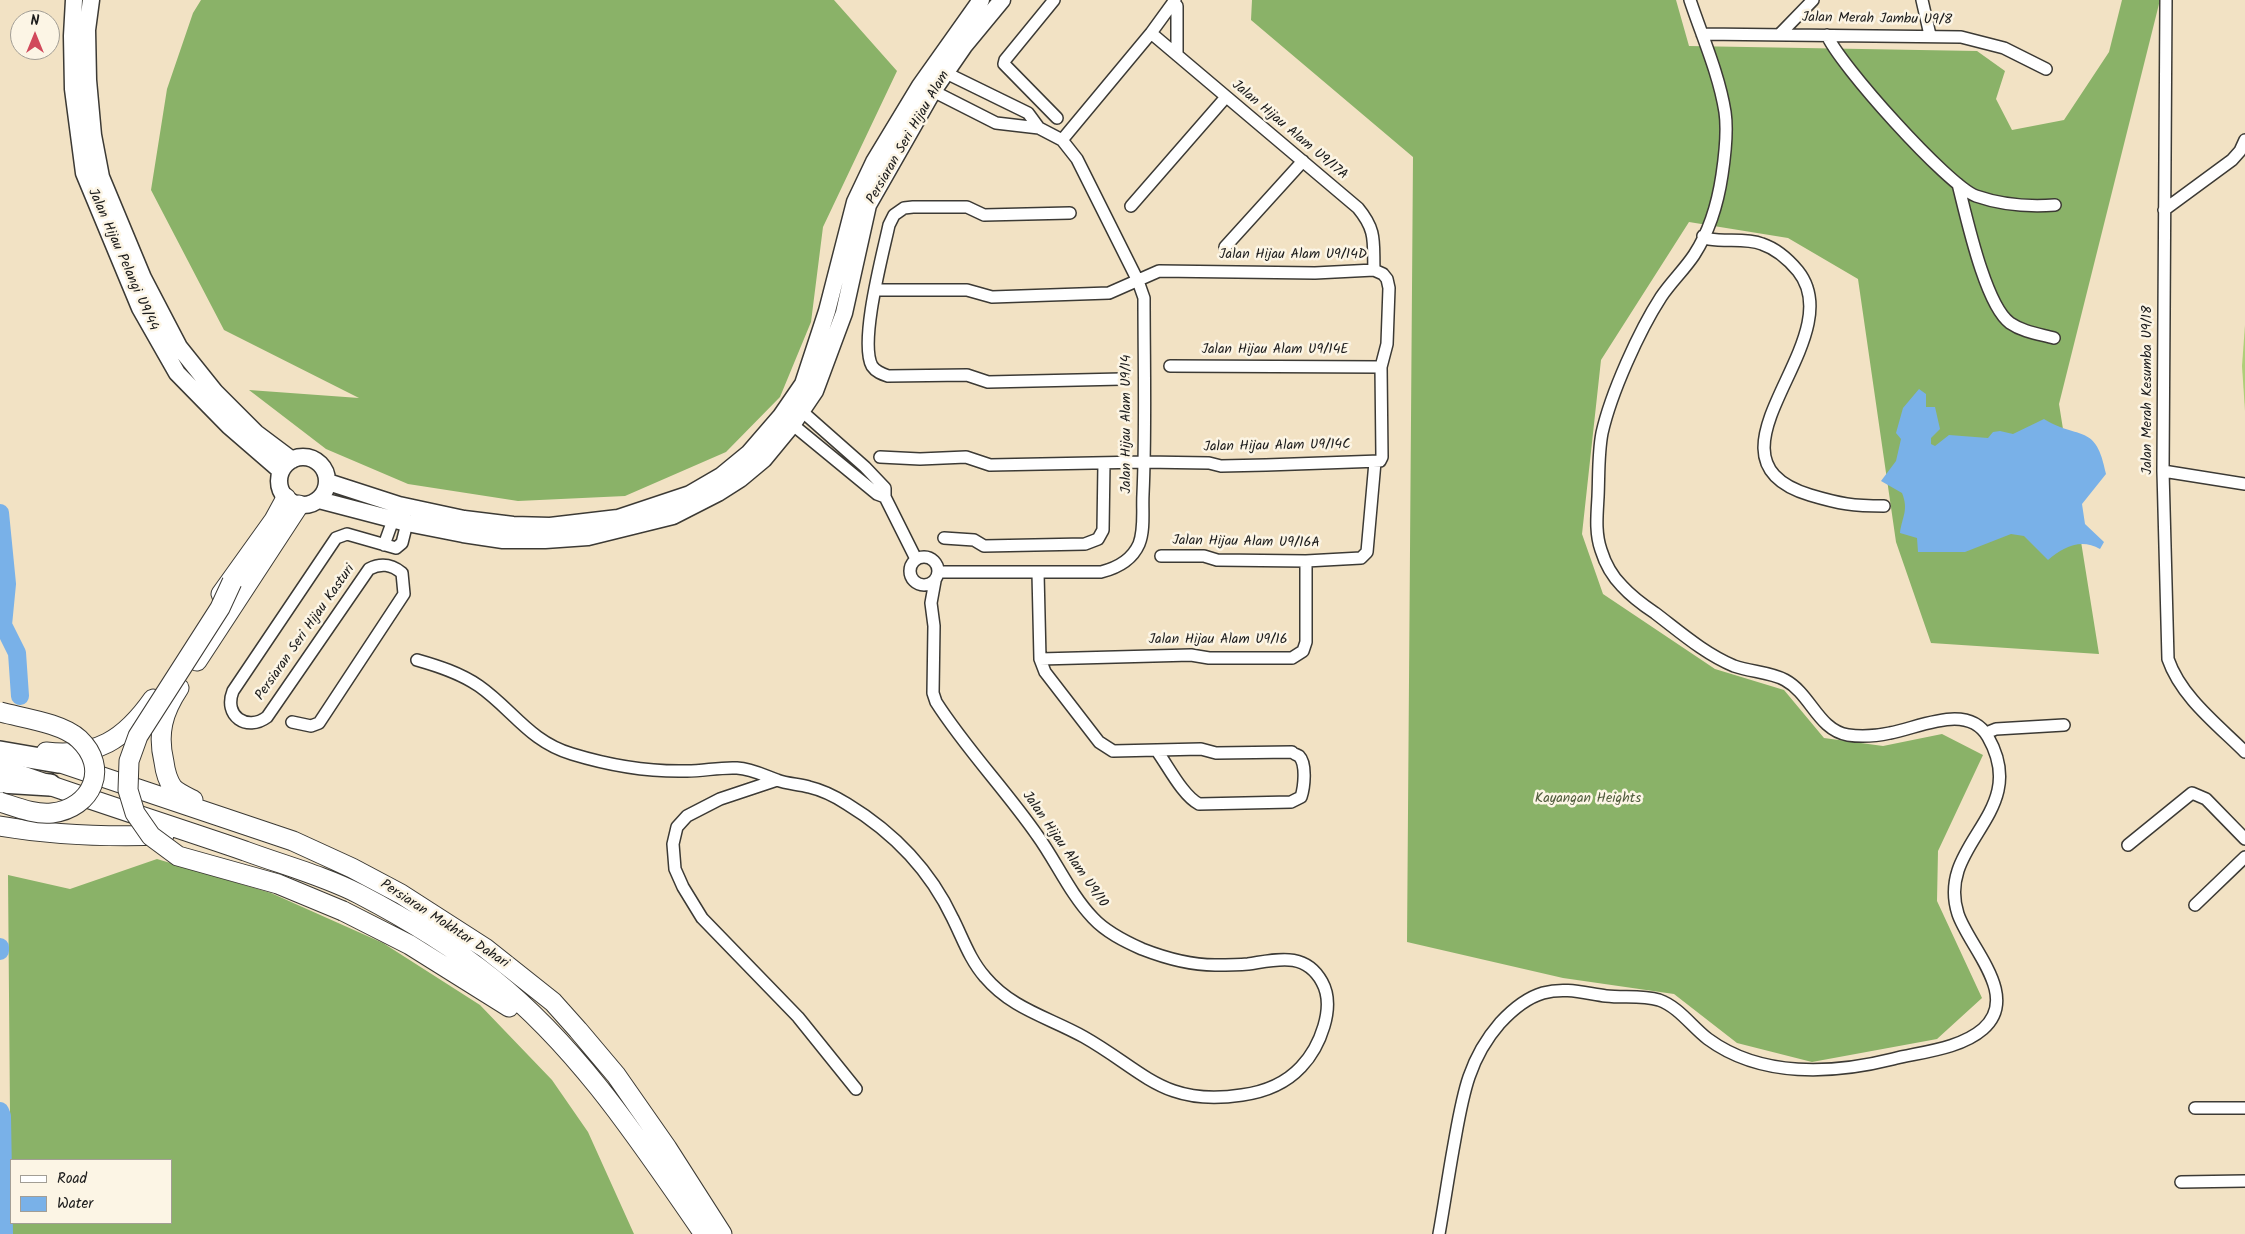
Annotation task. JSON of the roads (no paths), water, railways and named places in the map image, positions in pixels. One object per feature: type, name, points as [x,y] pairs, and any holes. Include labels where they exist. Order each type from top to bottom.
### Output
[{"type":"highway","points":[[10,751],[58,762]]},
{"type":"highway","points":[[0,782],[50,786]]},
{"type":"main road","points":[[0,743],[10,751],[65,754],[96,748],[124,734],[151,702],[213,603],[232,582],[274,520],[292,502]]},
{"type":"main road","points":[[216,814],[174,788],[166,773],[160,737],[165,712],[292,502]]},
{"type":"main road","points":[[232,582],[220,608],[138,736],[129,761],[128,790],[135,813],[151,836],[178,856],[278,884],[343,911],[410,945],[483,989],[563,1045]]},
{"type":"main road","points":[[0,712],[55,726],[78,738],[94,760],[95,776],[90,791],[82,801],[68,809],[51,813],[29,810],[0,802]]},
{"type":"main road","name":"Persiaran Mokhtar Dahari","points":[[58,762],[293,841],[352,868],[401,894],[485,948],[553,1002],[616,1075],[667,1148],[722,1234]]},
{"type":"main road","name":"Persiaran Mokhtar Dahari","points":[[0,768],[212,840],[358,894],[447,945],[493,979],[563,1045],[628,1126],[704,1234]]},
{"type":"main road","points":[[0,826],[34,832],[136,836],[170,834],[212,840]]},
{"type":"street","name":"Jalan Hijau Pelangi U9/44","points":[[74,0],[72,36],[73,89],[84,173],[140,308],[177,373],[229,426],[286,465]]},
{"type":"street","name":"Jalan Hijau Pelangi U9/44","points":[[92,0],[87,30],[88,80],[93,135],[99,168],[143,278],[179,347],[215,392],[286,465]]},
{"type":"street","name":"Persiaran Seri Hijau Alam","points":[[319,500],[400,522],[503,540],[545,540],[588,537],[672,516],[718,493],[740,479],[764,459],[792,414],[827,311],[855,202],[874,162],[927,88],[981,0]]},
{"type":"street","name":"Persiaran Seri Hijau Alam","points":[[939,69],[964,46],[1002,0]]},
{"type":"street","points":[[1054,0],[1005,60],[1004,64],[1057,118]]},
{"type":"street","points":[[1438,1234],[1466,1082],[1478,1053],[1485,1040],[1509,1013],[1528,999],[1545,992],[1566,989],[1605,996],[1657,1000],[1671,1007],[1713,1043],[1753,1062],[1796,1069],[1822,1070],[1866,1066],[1937,1049],[1971,1037],[1992,1018],[1996,1005],[1994,985],[1987,964],[1959,919],[1954,898],[1956,873],[1988,817],[1998,794],[2001,780],[2000,768],[1986,733],[1969,722],[1955,719],[1940,720],[1877,735],[1851,736],[1837,732],[1828,727],[1798,690],[1785,680],[1741,668],[1707,651],[1638,601],[1618,583],[1600,547],[1597,526],[1602,434],[1624,370],[1641,335],[1659,300],[1695,253],[1710,223],[1721,180],[1726,134],[1725,113],[1690,0]]},
{"type":"street","points":[[1780,34],[1813,0]]},
{"type":"street","points":[[1922,0],[1930,35]]},
{"type":"street","name":"Jalan Merah Kesumba U9/18","points":[[2166,0],[2163,471],[2168,660],[2171,668],[2195,703],[2245,752]]},
{"type":"street","points":[[1062,140],[1174,1],[1177,6],[1177,55]]},
{"type":"street","name":"Jalan Hijau Alam U9/17A","points":[[1150,33],[1358,208],[1370,222],[1373,235],[1374,270]]},
{"type":"street","name":"Jalan Merah Jambu U9/8","points":[[1702,34],[1961,36],[2004,48],[2046,69]]},
{"type":"street","points":[[1827,35],[1842,59],[1927,157],[1974,196],[2026,207],[2055,205]]},
{"type":"street","points":[[939,69],[1028,113],[1039,128]]},
{"type":"street","points":[[927,88],[996,123],[1039,128]]},
{"type":"street","points":[[1131,206],[1226,97]]},
{"type":"street","name":"Jalan Hijau Alam U9/14","points":[[937,576],[1038,572],[1101,572],[1115,569],[1127,560],[1139,544],[1144,462],[1144,298],[1138,281],[1077,159],[1062,140],[1039,128]]},
{"type":"street","points":[[2164,210],[2232,160],[2240,151],[2245,140]]},
{"type":"street","points":[[1225,247],[1302,162]]},
{"type":"street","points":[[1958,184],[1975,252],[1992,296],[2001,313],[2009,322],[2021,330],[2054,338]]},
{"type":"street","points":[[1070,213],[984,215],[968,207],[904,208],[894,215],[871,307],[869,355],[872,366],[880,374],[888,376],[967,375],[988,382],[1122,379]]},
{"type":"street","points":[[1703,236],[1709,239],[1765,244],[1791,263],[1801,275],[1807,289],[1810,302],[1810,318],[1807,333],[1801,350],[1771,411],[1763,441],[1765,455],[1772,472],[1782,482],[1796,490],[1836,503],[1855,506],[1884,506]]},
{"type":"street","name":"Jalan Hijau Alam U9/14D","points":[[874,290],[968,290],[992,297],[1109,293],[1159,271],[1315,273],[1374,270],[1383,274],[1387,279],[1389,288],[1387,344],[1381,367],[1382,457],[1377,461],[1367,552],[1360,558]]},
{"type":"street","name":"Jalan Hijau Alam U9/14E","points":[[1170,366],[1381,367]]},
{"type":"street","points":[[792,414],[879,481],[885,488],[885,498],[916,559]]},
{"type":"street","points":[[792,414],[877,494],[885,498]]},
{"type":"street","name":"Persiaran Seri Hijau Alam","points":[[328,482],[399,506],[464,519],[513,525],[550,526],[586,523],[618,518],[690,494],[721,476],[750,453],[792,414]]},
{"type":"street","points":[[304,457],[316,460],[325,470],[328,482],[325,492],[319,500],[310,505],[292,502],[279,482],[286,465],[304,457]]},
{"type":"street","name":"Jalan Hijau Alam U9/14C","points":[[880,457],[920,459],[966,457],[990,465],[1144,462],[1209,463],[1222,466],[1377,461]]},
{"type":"street","points":[[944,538],[974,540],[984,546],[1085,544],[1098,538],[1103,530],[1104,463]]},
{"type":"street","points":[[2163,471],[2245,484]]},
{"type":"street","points":[[400,522],[401,545],[396,548],[384,545],[400,522]]},
{"type":"street","name":"Persiaran Seri Hijau Kasturi","points":[[292,722],[314,726],[324,715],[404,594],[402,573],[396,568],[378,564],[369,569],[267,717],[261,721],[250,723],[239,720],[232,711],[229,700],[233,691],[336,538],[347,534],[384,545]]},
{"type":"street","points":[[923,556],[933,559],[938,567],[937,576],[926,585],[916,583],[912,579],[910,570],[916,559],[923,556]]},
{"type":"street","name":"Jalan Hijau Alam U9/16A","points":[[1161,556],[1204,556],[1217,560],[1306,561],[1360,558]]},
{"type":"street","name":"Jalan Hijau Alam U9/16","points":[[1040,659],[1191,655],[1209,658],[1292,658],[1303,651],[1306,642],[1306,561]]},
{"type":"street","points":[[1038,572],[1040,659],[1045,672],[1099,742],[1113,751],[1201,749],[1216,753],[1292,752],[1299,756],[1302,762],[1303,792],[1301,797],[1291,802],[1199,804],[1186,793],[1157,751]]},
{"type":"street","name":"Jalan Hijau Alam U9/10","points":[[931,603],[937,576]]},
{"type":"street","name":"Jalan Hijau Alam U9/10","points":[[417,660],[460,676],[480,686],[536,737],[561,750],[615,766],[682,771],[739,768],[760,772],[777,780],[815,788],[846,803],[892,836],[927,873],[954,920],[968,954],[983,975],[1000,993],[1014,1004],[1088,1040],[1157,1085],[1179,1094],[1227,1098],[1268,1089],[1290,1077],[1303,1066],[1313,1051],[1326,1016],[1327,998],[1323,982],[1312,968],[1294,959],[1278,958],[1241,964],[1210,965],[1172,959],[1138,947],[1107,931],[1090,916],[1037,834],[936,702],[933,693],[934,626],[931,603],[925,590],[916,583]]},
{"type":"street","points":[[1986,733],[1996,729],[2064,725]]},
{"type":"street","points":[[777,780],[720,799],[688,816],[677,827],[673,844],[675,869],[683,887],[702,918],[798,1017],[856,1089]]},
{"type":"street","points":[[2128,844],[2192,793],[2206,799],[2245,840]]},
{"type":"street","points":[[2195,905],[2245,857]]},
{"type":"street","points":[[2195,1108],[2245,1108]]},
{"type":"street","points":[[2181,1182],[2245,1181]]},
{"type":"street","points":[[689,1212],[690,1234]]},
{"type":"water","points":[[1919,389],[1926,394],[1926,407],[1935,407],[1940,429],[1931,438],[1931,444],[1935,446],[1949,435],[1988,438],[1993,432],[2000,431],[2013,434],[2044,419],[2057,426],[2085,435],[2091,440],[2102,458],[2106,474],[2082,504],[2085,524],[2104,542],[2100,549],[2086,544],[2079,544],[2060,551],[2048,560],[2024,536],[2011,534],[1965,552],[1918,552],[1917,538],[1900,533],[1905,509],[1902,493],[1881,481],[1896,461],[1901,439],[1896,433],[1903,408]]},
{"type":"waterway","points":[[0,513],[7,584],[3,625],[17,653],[20,696]]},
{"type":"waterway","points":[[0,1111],[2,1116],[4,1234]]},
{"type":"park label","name":"Kayangan Heights","points":[[1588,800]]}]
